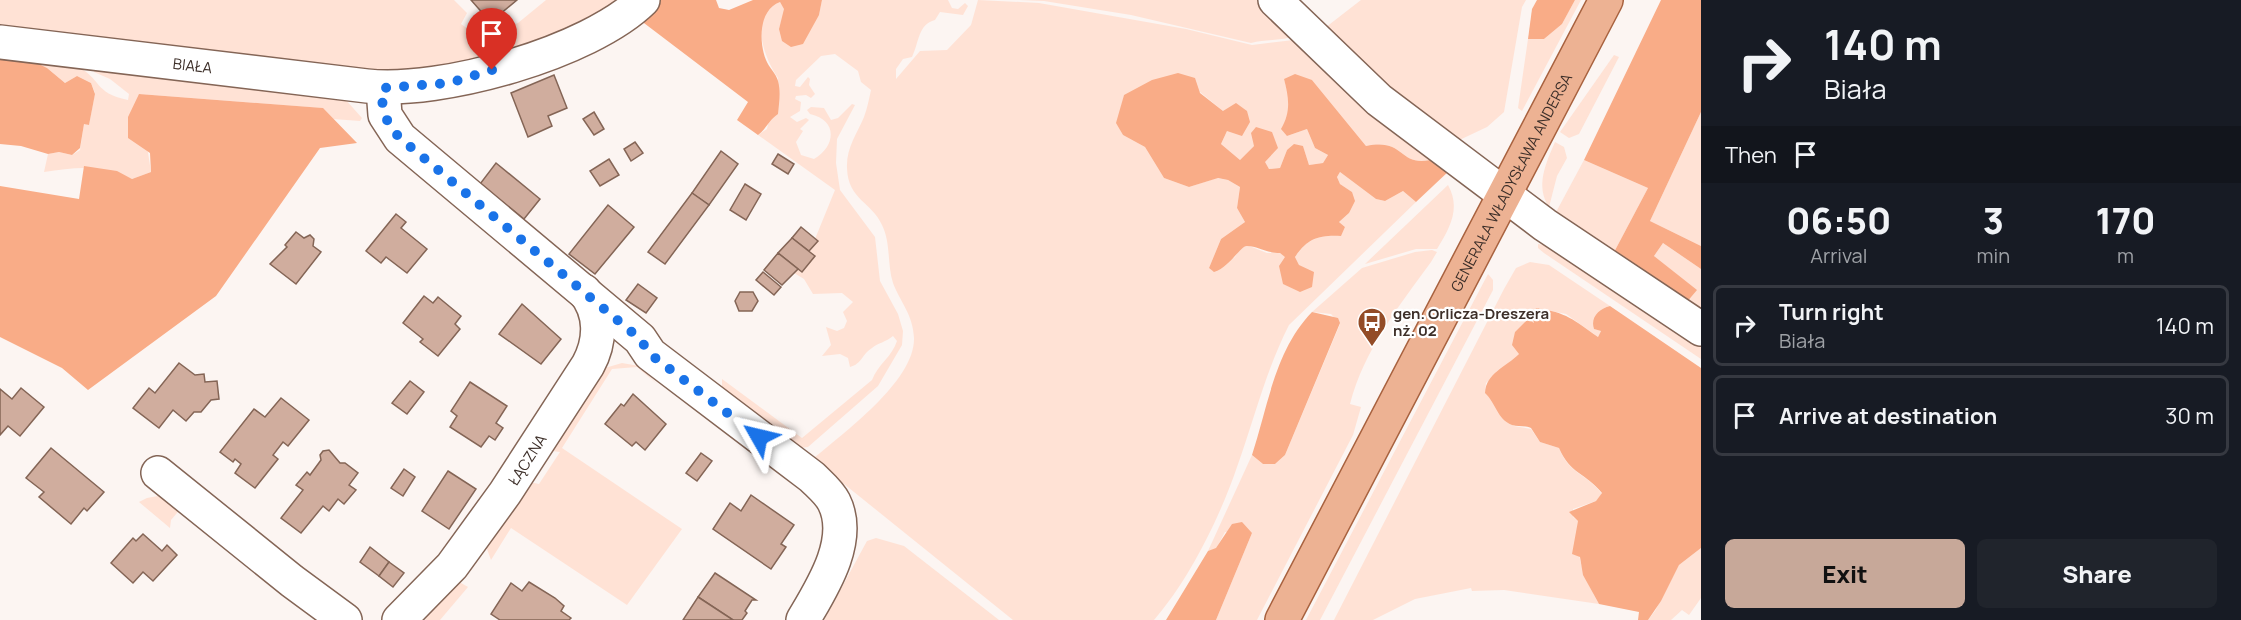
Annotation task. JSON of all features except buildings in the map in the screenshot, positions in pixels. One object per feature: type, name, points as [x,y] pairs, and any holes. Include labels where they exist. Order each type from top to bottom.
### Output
[{"type":"main road","name":"GENERAŁA WŁADYSŁAWA ANDERSA","points":[[1282,620],[1606,0]]},
{"type":"street","name":"BIAŁA","points":[[0,42],[383,88],[449,83],[535,58],[608,28],[643,0]]},
{"type":"street","points":[[1275,0],[1379,100],[1545,225],[1701,330]]},
{"type":"street","points":[[383,88],[385,115],[400,138],[640,339],[650,354],[812,477],[834,502],[840,523],[832,565],[803,620]]},
{"type":"street","name":"ŁĄCZNA","points":[[399,620],[458,558],[505,493],[588,365],[598,342],[597,321],[590,299],[573,282]]},
{"type":"street","points":[[588,365],[626,353],[650,354]]},
{"type":"street","points":[[158,473],[291,581],[345,620]]},
{"type":"shaded area","points":[[0,0],[454,0],[467,13],[461,24],[468,29],[475,23],[491,32],[518,23],[546,0],[631,0],[492,61],[381,77],[0,30]]},
{"type":"shaded area","points":[[659,0],[716,0],[719,8],[729,10],[753,0],[822,0],[819,15],[803,44],[791,47],[782,41],[779,29],[784,9],[780,2],[773,6],[764,19],[762,45],[767,63],[777,78],[780,98],[778,114],[758,135],[737,120],[748,102],[640,20]]},
{"type":"shaded area","points":[[822,0],[948,0],[952,8],[958,9],[965,3],[968,6],[963,15],[940,12],[935,20],[925,26],[912,57],[903,59],[896,69],[896,79],[920,51],[947,50],[971,25],[978,0],[1039,3],[1186,29],[1252,45],[1302,39],[1438,158],[1425,161],[1415,160],[1389,146],[1379,144],[1366,146],[1312,80],[1284,79],[1289,98],[1287,136],[1307,129],[1315,148],[1328,155],[1323,163],[1309,165],[1303,146],[1287,150],[1280,168],[1269,169],[1254,146],[1240,160],[1221,144],[1227,131],[1223,111],[1200,92],[1124,95],[1117,123],[1123,135],[1145,147],[1164,178],[1189,187],[1217,178],[1228,180],[1240,187],[1237,208],[1245,222],[1221,239],[1209,268],[1213,271],[1235,257],[1240,247],[1247,245],[1267,253],[1280,253],[1299,265],[1295,257],[1309,242],[1320,237],[1341,235],[1345,227],[1339,222],[1349,213],[1352,192],[1340,184],[1337,177],[1340,172],[1376,199],[1385,201],[1403,191],[1416,202],[1289,325],[1261,395],[1230,486],[1212,527],[1191,567],[1154,620],[1013,620],[813,459],[858,421],[890,388],[903,371],[911,354],[914,338],[909,315],[893,283],[885,232],[878,217],[856,194],[848,179],[848,154],[864,117],[871,90],[861,82],[858,71],[835,54],[821,56],[796,80],[795,86],[800,87],[808,77],[809,85],[815,94],[811,98],[806,95],[796,96],[795,99],[801,102],[800,111],[790,117],[797,122],[806,118],[809,120],[800,129],[803,131],[796,142],[801,155],[814,159],[827,147],[831,134],[826,122],[807,110],[811,107],[824,108],[831,120],[838,118],[852,104],[855,105],[837,139],[836,163],[840,190],[875,237],[880,281],[898,314],[903,331],[902,345],[878,386],[808,447],[800,448],[722,389],[722,379],[802,438],[872,380],[897,341],[893,336],[869,350],[857,364],[850,367],[848,358],[840,354],[822,356],[831,345],[826,327],[837,331],[844,328],[847,321],[843,312],[853,302],[842,293],[813,294],[804,279],[794,273],[798,269],[802,272],[814,257],[809,251],[817,241],[815,239],[835,190],[758,135],[767,129],[778,78],[764,49],[761,26],[764,16],[769,8],[779,1],[785,9],[779,29],[819,15]]},
{"type":"shaded area","points":[[1019,0],[1261,0],[1298,35],[1251,43],[1131,15],[1044,1]]},
{"type":"shaded area","points":[[1361,0],[1526,0],[1522,7],[1504,112],[1487,127],[1451,144],[1321,31]]},
{"type":"shaded area","points":[[1537,0],[1575,0],[1562,24],[1544,39],[1528,39],[1532,9]]},
{"type":"shaded area","points":[[1575,0],[1581,0],[1522,111],[1518,108],[1528,39],[1544,39],[1562,24]]},
{"type":"shaded area","points":[[1661,0],[1701,0],[1701,112],[1650,221],[1701,246],[1701,269],[1663,243],[1654,256],[1697,290],[1686,303],[1612,256],[1648,188],[1584,160]]},
{"type":"shaded area","points":[[0,45],[67,62],[90,75],[109,93],[128,100],[129,94],[110,79],[94,72],[94,66],[345,99],[362,118],[360,121],[333,119],[322,108],[139,94],[151,172],[132,179],[111,171],[89,168],[44,172],[48,154],[59,152],[72,155],[80,150],[84,123],[89,125],[95,93],[91,83],[77,76],[65,83],[47,68],[0,60]]},
{"type":"shaded area","points":[[18,54],[47,68],[65,83],[77,76],[91,83],[95,94],[89,125],[84,124],[80,148],[72,155],[59,152],[48,154],[21,146],[0,144],[0,60]]},
{"type":"shaded area","points":[[1614,55],[1619,57],[1579,134],[1569,138],[1560,132]]},
{"type":"shaded area","points":[[1178,73],[1195,78],[1200,93],[1223,111],[1236,103],[1247,111],[1250,122],[1242,136],[1227,131],[1221,144],[1240,160],[1254,146],[1251,133],[1256,127],[1272,132],[1278,148],[1265,162],[1269,169],[1280,168],[1287,150],[1294,144],[1303,146],[1309,165],[1323,163],[1328,155],[1315,148],[1307,129],[1287,136],[1281,129],[1288,105],[1284,79],[1295,74],[1312,80],[1366,146],[1379,144],[1389,146],[1415,160],[1425,161],[1438,158],[1450,170],[1416,202],[1403,191],[1385,201],[1376,199],[1340,172],[1337,177],[1340,184],[1352,192],[1355,201],[1349,213],[1339,222],[1345,227],[1341,236],[1315,239],[1295,257],[1299,265],[1314,272],[1312,287],[1300,292],[1283,284],[1279,266],[1285,257],[1280,253],[1251,246],[1245,247],[1225,266],[1214,272],[1209,268],[1221,239],[1245,222],[1237,208],[1240,187],[1228,180],[1218,178],[1189,187],[1164,178],[1145,147],[1123,135],[1116,123],[1124,95],[1152,80]]},
{"type":"shaded area","points":[[139,94],[323,108],[357,143],[320,148],[216,296],[88,390],[62,368],[0,337],[0,186],[79,199],[84,166],[117,171],[132,179],[151,172],[150,153],[128,138],[128,117]]},
{"type":"shaded area","points":[[1701,112],[1701,246],[1650,221]]},
{"type":"shaded area","points":[[1555,142],[1564,147],[1567,158],[1557,176],[1549,207],[1542,183],[1545,166]]},
{"type":"shaded area","points":[[1584,160],[1648,188],[1612,256],[1555,214]]},
{"type":"shaded area","points":[[1448,185],[1452,193],[1454,210],[1450,226],[1437,249],[1416,249],[1365,264]]},
{"type":"shaded area","points":[[1663,243],[1701,269],[1701,313],[1686,303],[1696,290],[1654,256]]},
{"type":"shaded area","points":[[1538,244],[1550,246],[1701,344],[1701,359],[1544,253],[1538,248]]},
{"type":"shaded area","points":[[1432,250],[1437,252],[1384,329],[1364,365],[1350,404],[1361,407],[1353,435],[1257,620],[1216,620],[1252,533],[1225,532],[1216,549],[1208,551],[1252,455],[1263,464],[1275,464],[1285,455],[1340,324],[1331,314],[1312,312],[1362,268],[1415,252]]},
{"type":"shaded area","points":[[1530,262],[1549,265],[1610,306],[1599,311],[1594,317],[1594,329],[1601,331],[1598,337],[1566,314],[1542,309],[1535,324],[1528,319],[1522,327],[1519,354],[1486,383],[1485,392],[1514,426],[1531,429],[1540,442],[1559,448],[1568,463],[1602,494],[1596,501],[1573,509],[1573,517],[1578,521],[1577,533],[1581,565],[1599,604],[1504,590],[1472,591],[1471,588],[1415,599],[1373,620],[1334,620],[1504,289],[1516,268]]},
{"type":"shaded area","points":[[1488,274],[1493,280],[1493,290],[1320,620],[1306,620]]},
{"type":"shaded area","points":[[1610,306],[1701,368],[1701,548],[1679,565],[1661,601],[1648,620],[1638,620],[1639,612],[1599,604],[1583,575],[1580,557],[1572,554],[1578,521],[1569,512],[1596,501],[1602,493],[1568,463],[1559,448],[1540,442],[1531,428],[1514,426],[1503,419],[1485,393],[1486,386],[1493,375],[1519,354],[1512,345],[1515,332],[1528,319],[1534,323],[1532,315],[1536,308],[1556,312],[1569,318],[1598,337],[1601,331],[1594,329],[1594,317],[1599,311]]},
{"type":"shaded area","points":[[1312,312],[1338,318],[1340,323],[1285,455],[1275,464],[1263,464],[1252,455],[1274,379],[1289,343]]},
{"type":"shaded area","points":[[622,363],[639,366],[657,384],[637,367],[612,369],[562,448],[682,529],[627,605],[511,528],[491,560],[484,541],[525,481],[539,484],[560,452],[552,451],[598,370]]},
{"type":"shaded area","points":[[158,496],[167,498],[182,507],[171,520],[170,528],[139,502]]},
{"type":"shaded area","points":[[1242,522],[1252,533],[1216,620],[1166,620],[1208,551],[1216,548],[1232,524]]},
{"type":"shaded area","points":[[876,538],[904,546],[999,620],[824,620],[867,541]]},
{"type":"shaded area","points":[[1701,548],[1701,598],[1689,615],[1682,610],[1671,620],[1648,620],[1679,565]]},
{"type":"shaded area","points":[[454,579],[468,587],[440,620],[425,620],[448,581]]},
{"type":"place","name":"gen. Orlicza-Dreszera nż. 02","points":[[1372,348]]},
{"type":"route","points":[[492,70],[449,83],[411,88],[383,88],[382,105],[389,124],[400,138],[640,339],[650,354],[759,437]]}]
